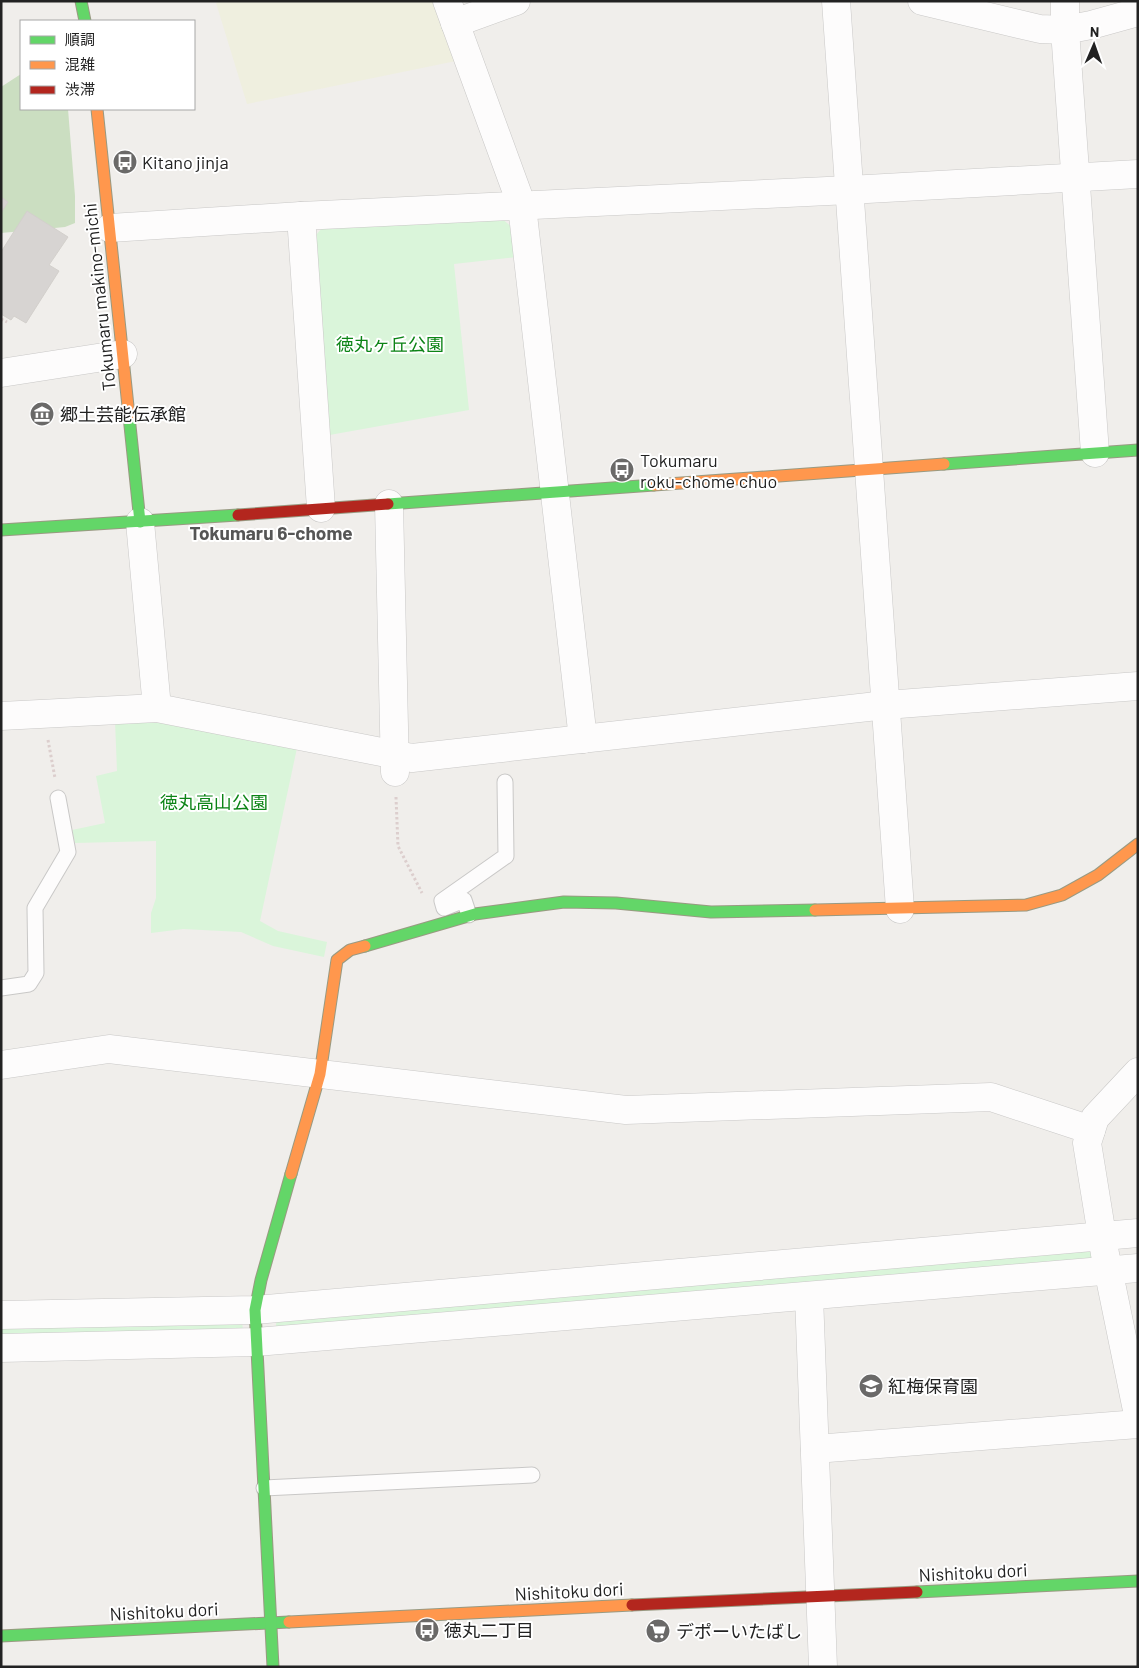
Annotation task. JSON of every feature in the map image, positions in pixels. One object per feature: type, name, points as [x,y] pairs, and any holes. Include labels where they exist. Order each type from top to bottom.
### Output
[{"type":"street","points":[[81,1],[85,20]]},
{"type":"street","points":[[516,1],[451,12],[522,206],[583,739]]},
{"type":"street","points":[[836,1],[900,909]]},
{"type":"street","points":[[922,1],[1040,29],[1064,30],[1091,26],[1138,12]]},
{"type":"street","points":[[1065,1],[1064,30],[1094,453]]},
{"type":"street","name":"Tokumaru makino-michi","points":[[97,110],[140,522]]},
{"type":"street","points":[[110,228],[301,216],[1138,174]]},
{"type":"street","points":[[301,216],[321,508]]},
{"type":"street","points":[[1,373],[123,354]]},
{"type":"street","points":[[1,530],[140,522],[1138,450]]},
{"type":"street","points":[[389,504],[396,764]]},
{"type":"street","points":[[140,522],[157,708]]},
{"type":"street","points":[[1,716],[157,708],[396,764],[412,758],[502,753],[583,739],[886,705],[1138,686]]},
{"type":"street","points":[[273,1667],[255,1310],[261,1280],[320,1074],[337,960],[350,950],[435,919],[564,902],[616,903],[711,912],[1026,905],[1062,895],[1098,875],[1138,844]]},
{"type":"street","points":[[1,1065],[109,1049],[626,1110],[991,1097],[1091,1130]]},
{"type":"street","points":[[1138,1072],[1095,1118],[1087,1143],[1102,1237],[1138,1415]]},
{"type":"street","points":[[1,1315],[255,1310],[1138,1233]]},
{"type":"street","points":[[1,1348],[256,1342],[1109,1272],[1138,1268]]},
{"type":"street","points":[[809,1296],[823,1667]]},
{"type":"street","points":[[815,1449],[1138,1424]]},
{"type":"street","name":"Nishitoku dori","points":[[1,1636],[1138,1582]]},
{"type":"lane","points":[[469,915],[464,900],[444,908],[442,901],[506,856],[505,782]]},
{"type":"lane","points":[[1,988],[29,984],[36,973],[35,908],[68,852],[58,798]]},
{"type":"lane","points":[[264,1488],[532,1475]]},
{"type":"path","points":[[1,319],[7,322]]},
{"type":"path","points":[[49,744],[56,780]]},
{"type":"path","points":[[396,764],[398,846],[435,919]]},
{"type":"green space","points":[[220,1],[434,1],[456,61],[247,104],[216,3]]},
{"type":"green space","points":[[20,75],[20,110],[68,110],[75,196],[75,223],[65,227],[1,233],[1,87]]},
{"type":"green space","name":"徳丸ヶ丘公園","points":[[501,218],[514,229],[517,257],[454,264],[469,410],[324,436],[311,241],[322,228]]},
{"type":"green space","name":"徳丸高山公園","points":[[165,720],[297,748],[260,921],[278,931],[327,942],[324,957],[273,946],[241,932],[183,929],[151,933],[151,913],[156,898],[156,841],[75,843],[72,830],[105,823],[96,776],[117,771],[115,721]]},
{"type":"green space","points":[[1091,1244],[1094,1265],[275,1335],[277,1315]]},
{"type":"green space","points":[[242,1316],[243,1336],[1,1341],[1,1321]]},
{"type":"building","points":[[1,197],[8,202],[1,213]]},
{"type":"building","points":[[27,211],[68,237],[49,265],[59,271],[26,323],[14,316],[11,320],[1,314],[1,252]]},
{"type":"traffic: fast","points":[[81,1],[85,20]]},
{"type":"traffic: fast","points":[[129,416],[140,522]]},
{"type":"traffic: fast","points":[[944,464],[1138,450]]},
{"type":"traffic: fast","points":[[388,504],[654,485]]},
{"type":"traffic: fast","points":[[1,530],[238,515]]},
{"type":"traffic: fast","points":[[365,946],[475,914],[564,902],[616,903],[711,912],[815,910]]},
{"type":"traffic: fast","points":[[273,1667],[255,1310],[261,1280],[291,1174]]},
{"type":"traffic: fast","points":[[917,1592],[1138,1581]]},
{"type":"traffic: fast","points":[[1,1636],[289,1622]]},
{"type":"traffic: slow","points":[[97,110],[129,416]]},
{"type":"traffic: slow","points":[[654,485],[944,464]]},
{"type":"traffic: slow","points":[[815,910],[1026,905],[1062,895],[1098,875],[1138,844]]},
{"type":"traffic: slow","points":[[291,1174],[320,1074],[337,960],[350,950],[365,946]]},
{"type":"traffic: slow","points":[[289,1622],[632,1605]]},
{"type":"traffic: jam","points":[[238,515],[388,504]]},
{"type":"traffic: jam","points":[[632,1605],[917,1592]]},
{"type":"place","name":"Kitano jinja","points":[[125,162]]},
{"type":"place","name":"郷土芸能伝承館","points":[[42,414]]},
{"type":"place","name":"Tokumaru roku-chome chuo","points":[[622,470]]},
{"type":"place","name":"紅梅保育園","points":[[871,1386]]},
{"type":"place","name":"徳丸二丁目","points":[[427,1630]]},
{"type":"place","name":"デポーいたばし","points":[[658,1631]]},
{"type":"district","name":"Tokumaru 6-chome","points":[[271,532]]}]
